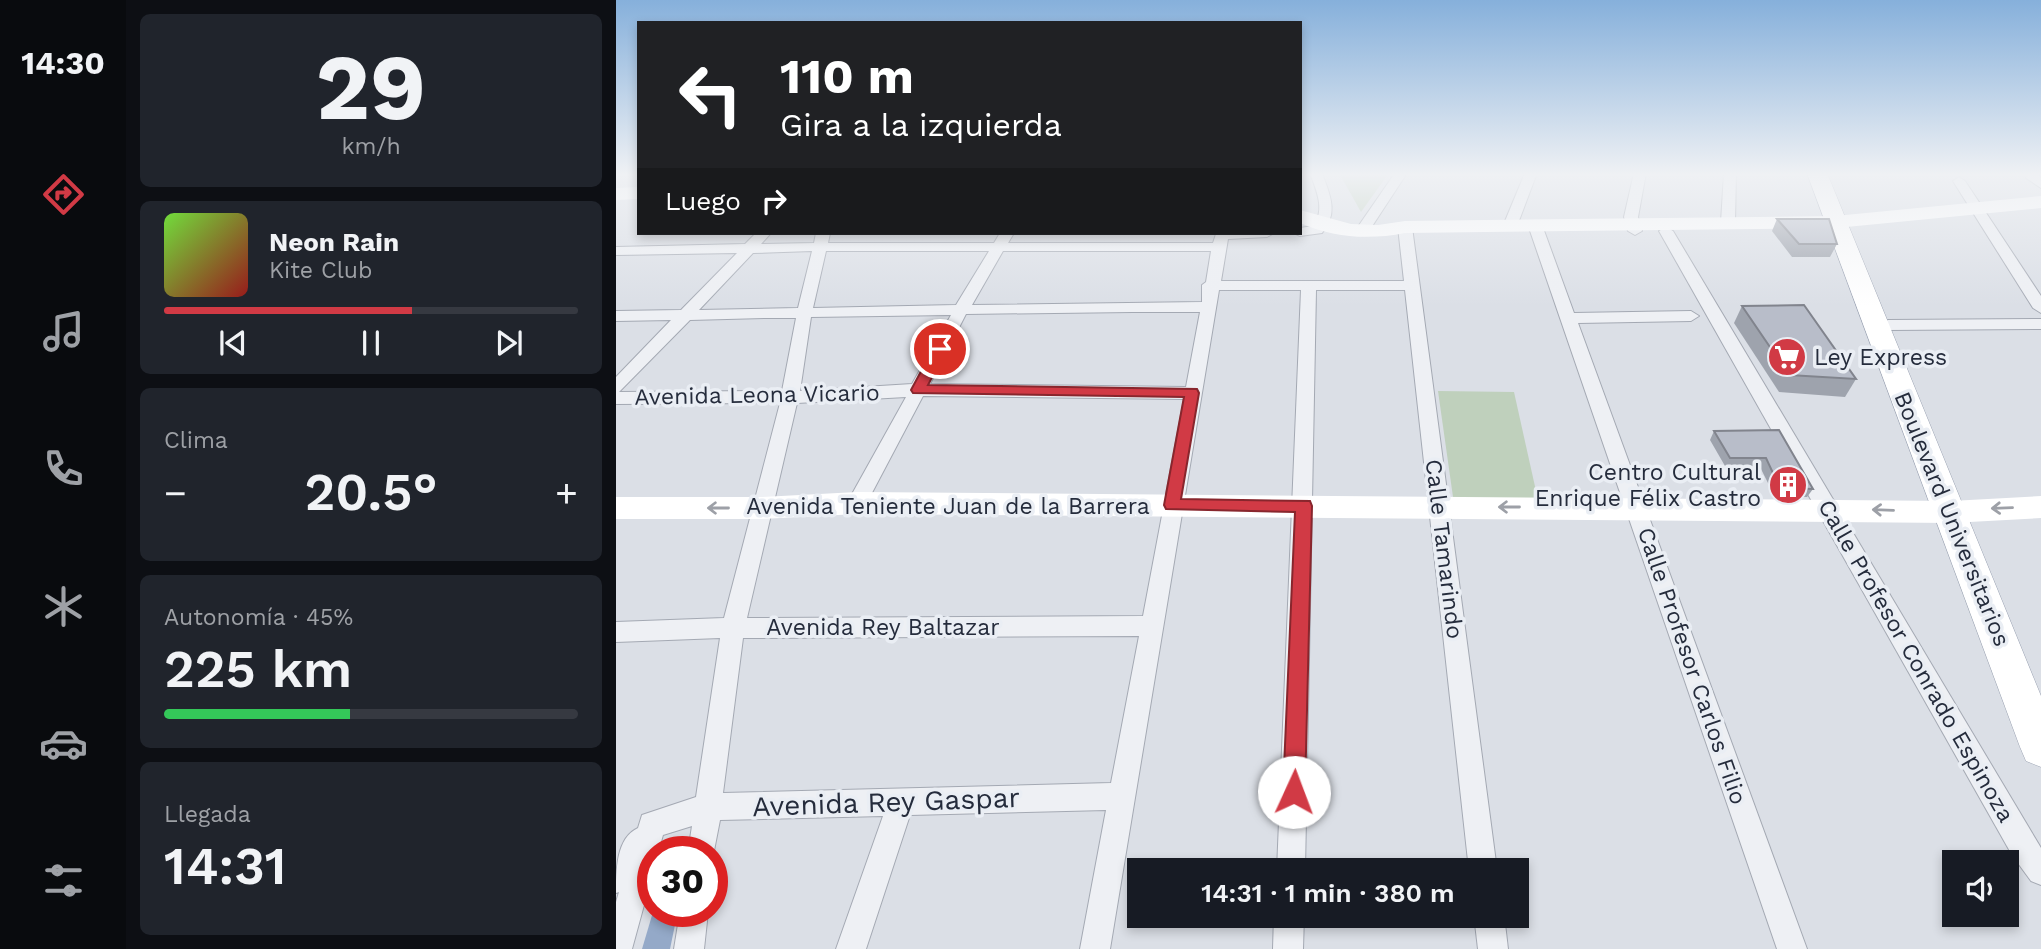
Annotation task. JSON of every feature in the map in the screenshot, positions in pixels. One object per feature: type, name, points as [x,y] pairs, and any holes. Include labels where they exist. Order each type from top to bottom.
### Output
[{"type":"main road","name":"Boulevard Universitarios","points":[[1839,217],[1888,325],[2041,736]]},
{"type":"main road","name":"Boulevard Universitarios","points":[[1841,217],[1957,511]]},
{"type":"street","points":[[1303,217],[1322,225],[1362,231],[1634,227],[1728,222],[1843,225]]},
{"type":"street","points":[[1302,232],[1317,230],[1325,217]]},
{"type":"street","points":[[1362,231],[1371,217]]},
{"type":"street","points":[[1510,226],[1513,217]]},
{"type":"street","points":[[1631,217],[1634,227]]},
{"type":"street","points":[[1728,217],[1728,222]]},
{"type":"street","points":[[1634,227],[1666,231],[1843,225],[1924,217]]},
{"type":"street","points":[[1982,217],[2041,308]]},
{"type":"street","points":[[1399,231],[1510,226],[1536,229]]},
{"type":"street","name":"Calle Profesor Carlos Filio","points":[[1536,229],[1792,949]]},
{"type":"street","name":"Calle Tamarindo","points":[[1399,231],[1412,286],[1482,858]]},
{"type":"street","name":"Calle Profesor Conrado Espinoza","points":[[1666,231],[2022,845],[2041,871]]},
{"type":"street","points":[[616,387],[762,235]]},
{"type":"street","points":[[857,503],[962,308],[1006,235]]},
{"type":"street","points":[[1095,949],[1210,285],[1221,237],[1226,235]]},
{"type":"street","points":[[704,836],[733,629],[790,397],[804,314],[821,240]]},
{"type":"street","points":[[616,251],[750,248],[821,240],[1000,248],[1220,247]]},
{"type":"street","points":[[1210,285],[1412,286]]},
{"type":"street","points":[[1291,858],[1309,285]]},
{"type":"street","points":[[616,316],[804,314],[962,308],[1206,307]]},
{"type":"street","points":[[1569,318],[1691,316]]},
{"type":"street","points":[[1888,325],[2041,324]]},
{"type":"street","name":"Avenida Leona Vicario","points":[[616,398],[790,397],[918,390],[1192,393]]},
{"type":"street","name":"Avenida Teniente Juan de la Barrera","points":[[616,508],[762,508],[857,503],[1957,511],[2041,507]]},
{"type":"street","name":"Avenida Rey Baltazar","points":[[616,632],[1151,626]]},
{"type":"street","name":"Avenida Rey Gaspar","points":[[652,825],[708,807],[1122,796]]},
{"type":"street","points":[[851,949],[901,802]]},
{"type":"street","points":[[616,880],[652,825]]},
{"type":"street","points":[[617,949],[652,825]]},
{"type":"street","points":[[689,949],[692,927]]},
{"type":"street","points":[[1288,949],[1289,928]]},
{"type":"street","points":[[1491,928],[1493,949]]},
{"type":"green space","points":[[1438,391],[1514,392],[1538,500],[1454,504]]},
{"type":"building","points":[[1777,219],[1829,219],[1837,244],[1799,244]]},
{"type":"building","points":[[1804,305],[1856,379],[1789,375],[1742,306]]},
{"type":"building","points":[[1779,430],[1813,489],[1780,488],[1766,458],[1730,458],[1714,431]]},
{"type":"waterway","points":[[656,949],[661,927]]},
{"type":"place","name":"Ley Express","points":[[1787,357]]},
{"type":"place","name":"Centro Cultural Enrique Félix Castro","points":[[1788,485]]},
{"type":"route","points":[[940,349],[918,390],[1192,393],[1172,505],[1304,506],[1294,792]]}]
